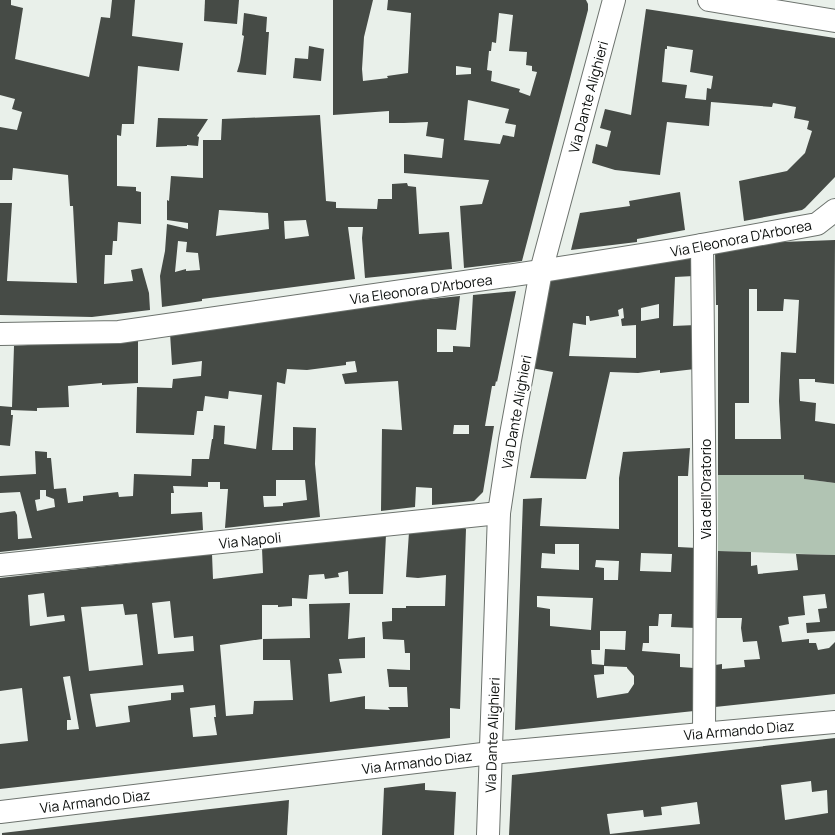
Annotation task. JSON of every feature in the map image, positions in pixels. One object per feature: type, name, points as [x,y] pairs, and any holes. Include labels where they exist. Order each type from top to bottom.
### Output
[{"type":"street","name":"Via Dante Alighieri","points":[[488,835],[499,513],[510,440],[541,271],[614,0]]},
{"type":"street","points":[[709,0],[835,22]]},
{"type":"street","name":"Via Eleonora D'Arborea","points":[[0,334],[119,332],[541,271],[702,245],[817,224],[835,210]]},
{"type":"street","name":"Via dell'Oratorio","points":[[702,245],[705,534],[704,733]]},
{"type":"street","name":"Via Napoli","points":[[0,565],[499,513]]},
{"type":"street","name":"Via Armando Diaz","points":[[0,812],[491,754],[835,722]]},
{"type":"green space","points":[[718,475],[804,475],[804,479],[835,483],[835,555],[718,551]]},
{"type":"building","points":[[0,0],[11,0],[11,5],[23,8],[15,59],[89,77],[101,17],[110,18],[112,0],[135,0],[132,36],[183,43],[179,71],[138,66],[134,124],[122,124],[121,136],[117,135],[117,186],[136,187],[136,191],[141,192],[141,224],[118,222],[117,241],[113,241],[112,255],[105,255],[104,284],[133,281],[131,270],[142,268],[149,293],[150,310],[92,317],[0,315],[0,203],[12,203],[7,281],[77,283],[73,206],[70,206],[68,175],[13,168],[12,180],[0,180],[0,127],[17,130],[22,112],[12,109],[15,99],[0,95]]},
{"type":"building","points":[[205,0],[239,0],[237,24],[204,21]]},
{"type":"building","points":[[333,0],[373,0],[364,37],[362,69],[363,81],[388,78],[387,76],[408,73],[411,13],[387,10],[388,0],[586,0],[588,4],[588,10],[522,261],[464,268],[460,206],[482,204],[489,180],[404,173],[404,154],[442,158],[444,139],[426,136],[428,122],[389,123],[389,111],[333,115]],"holes":[[[499,13],[513,15],[509,51],[527,52],[526,65],[532,66],[532,71],[537,72],[530,96],[519,92],[520,89],[491,81],[492,71],[487,70],[489,51],[491,51],[492,42],[496,43]],[[456,66],[471,68],[471,74],[456,75]],[[468,100],[509,109],[505,123],[516,125],[514,137],[503,135],[500,144],[464,140]]]},
{"type":"building","points":[[646,9],[835,38],[835,177],[802,210],[744,221],[739,181],[787,171],[805,153],[812,131],[807,129],[809,121],[794,118],[796,107],[773,103],[772,107],[711,102],[709,126],[667,122],[660,175],[615,170],[592,163],[596,144],[607,147],[611,131],[600,128],[605,109],[631,115]],"holes":[[[667,46],[693,50],[690,72],[713,76],[711,89],[707,88],[706,100],[685,98],[687,85],[662,82],[665,49],[667,49]]]},
{"type":"building","points":[[244,13],[267,17],[266,32],[269,32],[266,75],[237,72],[244,36],[242,35]]},
{"type":"building","points":[[309,46],[324,49],[321,81],[293,78],[295,58],[308,59]]},
{"type":"building","points":[[320,115],[326,201],[336,202],[336,208],[377,209],[378,199],[392,199],[392,184],[407,183],[408,186],[416,187],[419,234],[449,232],[452,269],[365,278],[362,238],[363,227],[348,227],[355,279],[202,299],[202,301],[162,307],[160,276],[165,251],[167,224],[188,229],[188,223],[167,220],[167,200],[169,201],[171,176],[203,178],[203,140],[221,140],[222,119]],"holes":[[[219,210],[268,213],[269,229],[216,236]],[[306,220],[309,236],[285,239],[284,221]],[[178,241],[187,242],[186,252],[198,253],[200,270],[186,271],[186,269],[175,272]]]},
{"type":"building","points":[[158,118],[208,119],[197,136],[199,137],[198,146],[187,145],[156,147]]},
{"type":"building","points":[[680,192],[685,230],[637,239],[637,242],[571,250],[580,213],[630,206],[629,201]]},
{"type":"building","points":[[835,240],[834,384],[815,382],[815,379],[799,379],[800,401],[816,403],[815,421],[835,424],[835,483],[804,479],[804,475],[718,475],[718,305],[716,305],[715,249],[782,242]],"holes":[[[749,289],[757,289],[757,311],[783,311],[784,299],[799,300],[796,353],[781,352],[779,401],[781,439],[735,439],[735,403],[749,403]]]},
{"type":"building","points":[[693,252],[694,276],[675,277],[673,326],[696,325],[695,369],[660,373],[660,370],[638,373],[610,372],[586,479],[530,478],[553,372],[531,368],[544,277]],"holes":[[[659,304],[659,318],[641,321],[641,308]],[[623,308],[624,318],[621,319],[622,326],[636,325],[636,358],[569,356],[573,323],[586,325],[586,316],[589,316],[590,321],[619,316],[618,310]]]},
{"type":"building","points":[[516,291],[497,382],[496,381],[495,386],[492,386],[485,426],[494,426],[483,492],[474,501],[432,505],[432,488],[416,487],[415,507],[381,511],[382,429],[402,430],[398,381],[345,384],[342,374],[357,372],[355,361],[346,362],[346,365],[307,370],[287,369],[285,384],[277,382],[272,450],[293,450],[293,427],[316,428],[315,464],[320,517],[225,528],[228,489],[220,489],[220,482],[208,482],[208,487],[173,486],[174,493],[171,493],[171,514],[202,512],[203,530],[0,552],[0,513],[15,511],[17,515],[18,539],[32,538],[20,492],[0,493],[0,476],[36,474],[35,451],[47,452],[47,458],[51,458],[54,489],[66,488],[68,503],[83,501],[83,496],[118,492],[119,497],[133,496],[134,474],[191,476],[192,459],[209,459],[214,425],[225,426],[224,444],[256,449],[262,395],[229,391],[228,399],[205,396],[203,411],[197,411],[194,435],[136,433],[137,387],[172,388],[173,379],[201,376],[202,361],[172,365],[170,333],[268,318],[393,304],[392,302],[421,298],[421,300],[460,296],[456,330],[437,329],[437,352],[453,352],[453,346],[470,347],[473,295]],"holes":[[[454,425],[469,425],[469,434],[453,434]],[[276,480],[305,480],[307,500],[283,503],[283,506],[264,507],[263,496],[276,496]],[[40,490],[46,490],[46,496],[54,499],[55,507],[37,511],[35,500],[40,499]]]},
{"type":"building","points":[[138,337],[138,383],[102,385],[102,383],[68,386],[69,407],[37,408],[37,411],[11,410],[11,415],[13,415],[10,446],[0,445],[0,406],[12,407],[14,346]]},
{"type":"building","points":[[690,448],[688,476],[678,476],[678,547],[697,548],[696,628],[671,627],[672,614],[659,614],[658,626],[649,626],[649,643],[643,643],[642,651],[680,654],[680,667],[694,668],[694,711],[515,730],[523,499],[542,498],[540,526],[619,529],[619,478],[623,452]],"holes":[[[555,544],[579,544],[579,570],[541,568],[542,553],[555,554]],[[641,553],[672,554],[671,572],[640,571]],[[596,560],[619,561],[618,580],[604,580],[604,568],[595,567]],[[537,596],[593,598],[591,630],[550,626],[550,609],[537,607]],[[600,631],[626,631],[625,650],[605,649],[604,665],[592,664],[591,650],[600,650]],[[604,666],[627,667],[634,676],[634,684],[628,693],[597,698],[594,675],[604,674]]]},
{"type":"building","points":[[464,527],[466,529],[460,709],[450,708],[450,738],[0,789],[0,744],[28,741],[22,688],[0,691],[0,578],[212,554],[213,579],[263,573],[262,548],[386,535],[383,594],[349,594],[348,571],[338,573],[339,577],[325,579],[324,574],[309,575],[307,599],[292,598],[292,606],[278,607],[278,605],[262,605],[262,639],[220,645],[226,716],[253,714],[254,701],[293,700],[290,660],[263,660],[263,639],[310,638],[309,604],[350,603],[348,639],[365,637],[365,658],[339,659],[342,673],[328,674],[330,702],[365,696],[365,709],[390,710],[388,707],[408,707],[407,687],[389,687],[387,669],[410,670],[410,653],[405,653],[404,640],[383,639],[382,622],[392,621],[392,608],[406,608],[406,606],[445,606],[446,575],[418,578],[406,577],[409,532]],"holes":[[[44,593],[47,617],[64,615],[65,621],[30,626],[28,595]],[[170,601],[174,638],[193,636],[194,651],[158,654],[152,603]],[[123,604],[125,615],[137,614],[143,665],[89,671],[81,607]],[[70,676],[79,729],[67,730],[67,720],[71,720],[63,677]],[[183,685],[184,692],[171,693],[171,700],[128,706],[130,722],[96,727],[90,694]],[[215,705],[216,717],[214,717],[217,735],[193,737],[190,708]]]},
{"type":"building","points":[[718,551],[751,552],[751,566],[757,565],[758,574],[798,570],[796,554],[835,555],[835,631],[807,633],[806,623],[820,622],[818,609],[827,608],[825,594],[803,596],[805,615],[788,617],[789,624],[779,626],[782,642],[809,639],[809,643],[816,643],[818,650],[829,648],[835,642],[835,694],[715,707],[715,665],[722,664],[722,669],[745,667],[744,660],[760,659],[757,641],[743,642],[741,628],[742,618],[717,618]]},
{"type":"building","points":[[835,738],[835,835],[509,835],[512,775]],"holes":[[[811,781],[812,792],[827,790],[828,813],[785,820],[781,785]],[[697,802],[700,824],[610,834],[607,814],[643,810],[644,817],[662,815],[661,807]]]},
{"type":"building","points":[[425,783],[425,790],[456,792],[454,835],[382,835],[384,788]]},
{"type":"building","points":[[289,800],[287,835],[2,835],[2,833]]}]
